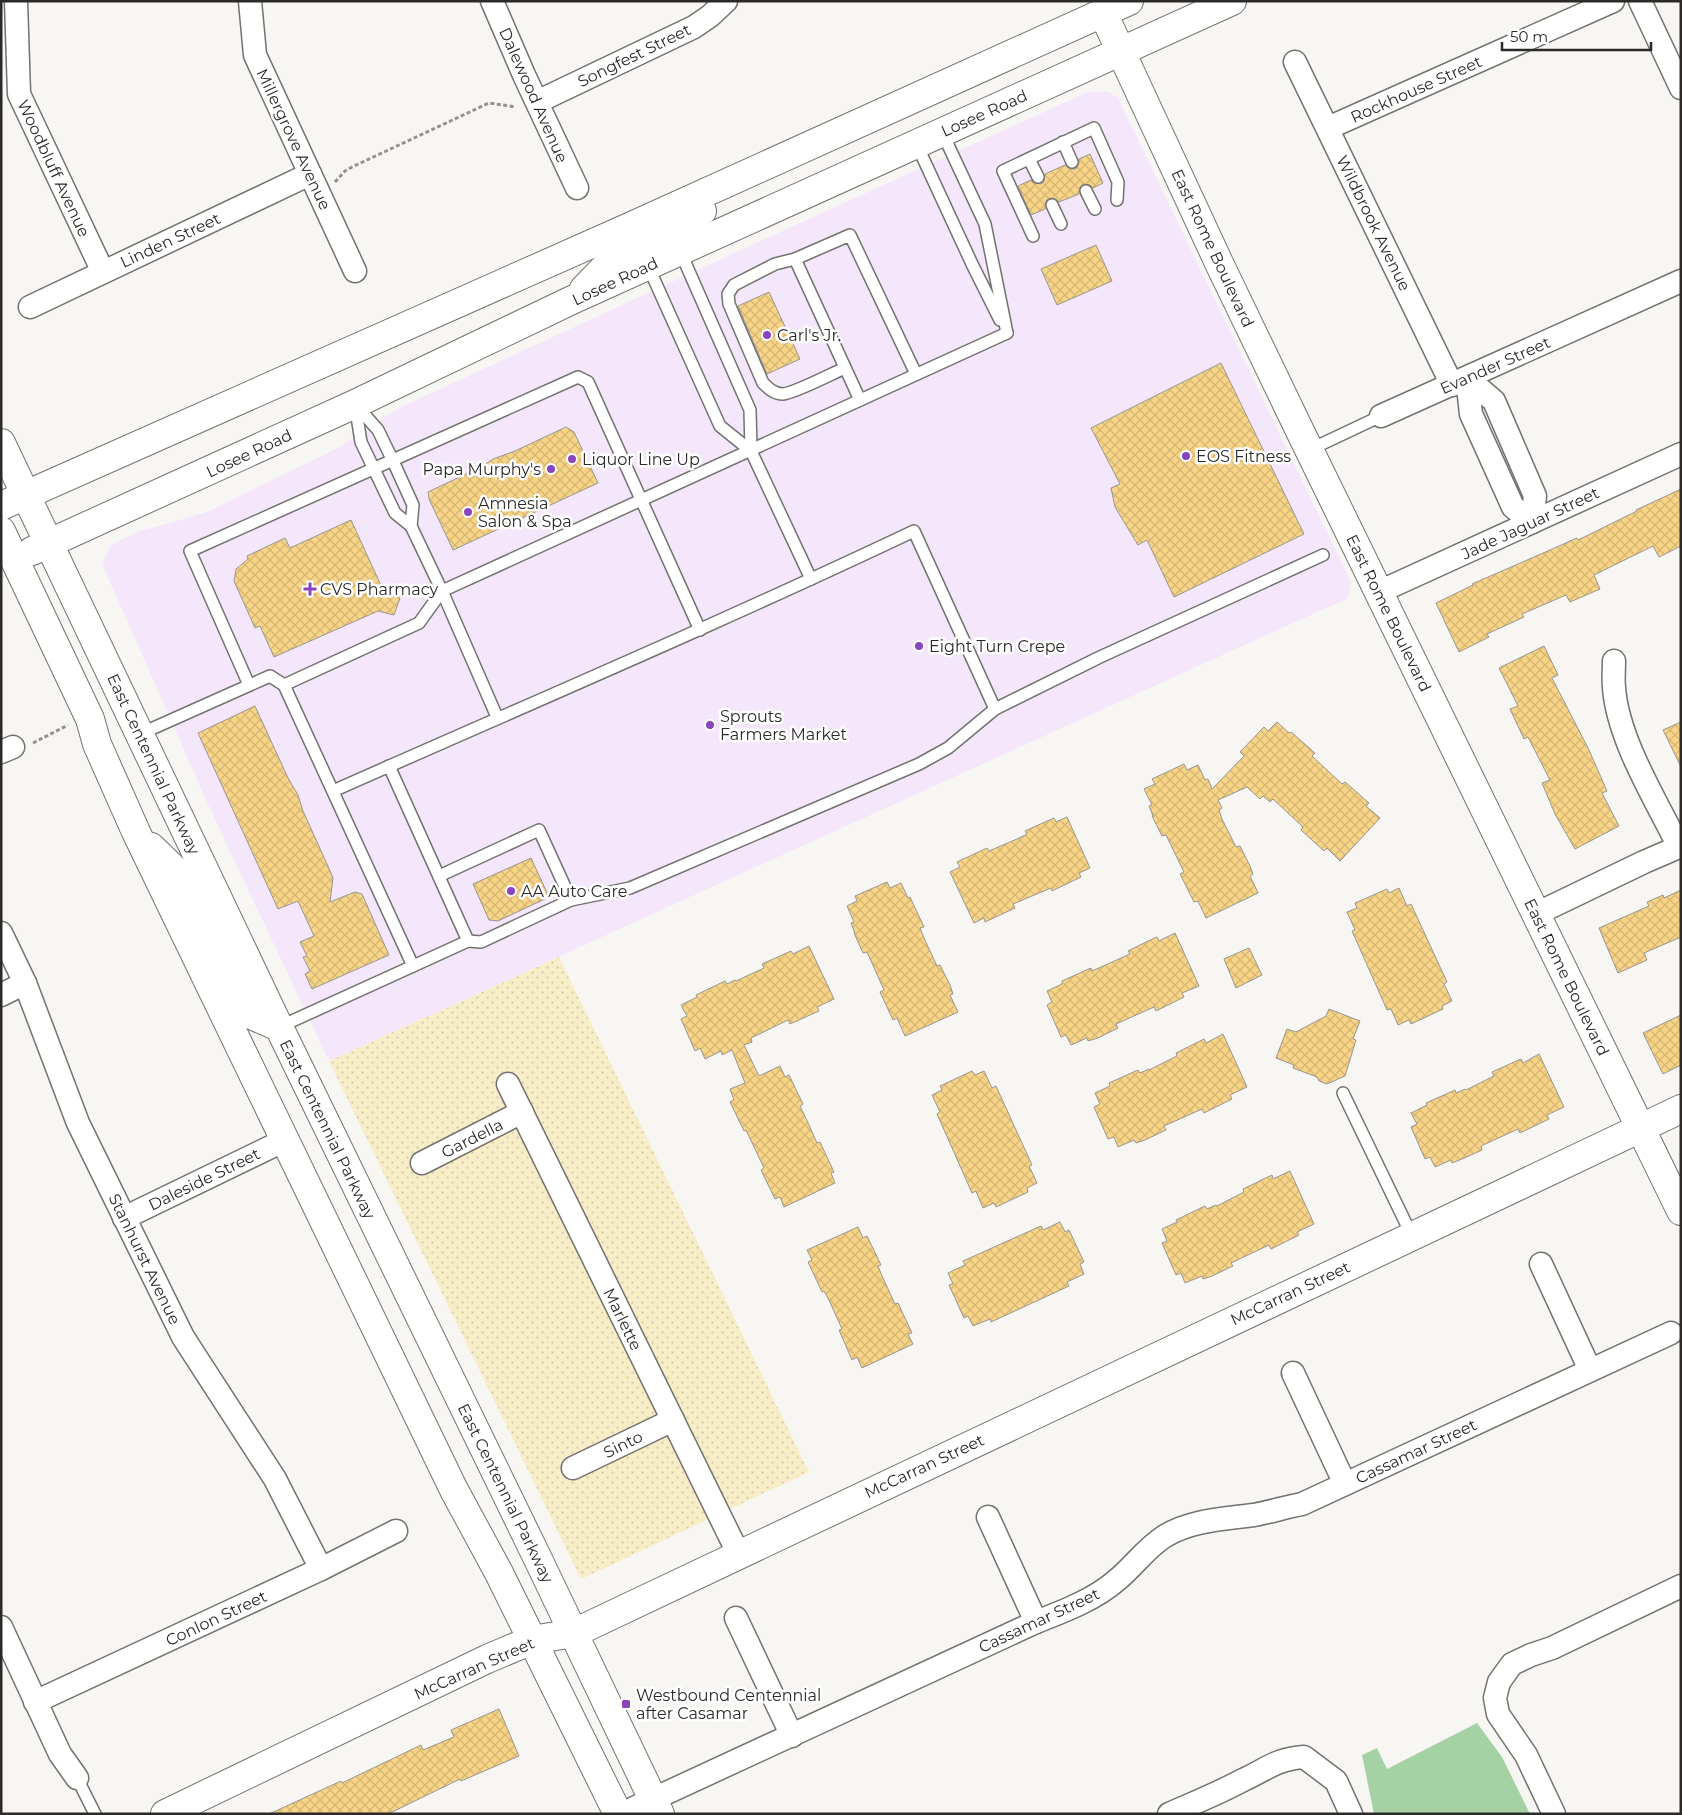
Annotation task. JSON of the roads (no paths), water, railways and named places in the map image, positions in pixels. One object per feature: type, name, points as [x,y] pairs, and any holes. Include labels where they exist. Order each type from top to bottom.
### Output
[{"type":"main road","points":[[1,506],[662,213],[1100,7],[1129,1]]},
{"type":"main road","name":"Losee Road","points":[[8,562],[355,404],[572,300],[1232,1]]},
{"type":"main road","name":"East Rome Boulevard","points":[[1100,7],[1219,263],[1309,450],[1681,1211]]},
{"type":"main road","points":[[648,266],[674,225],[701,212],[754,170]]},
{"type":"main road","points":[[572,300],[616,256],[637,244],[662,213]]},
{"type":"main road","name":"East Centennial Parkway","points":[[1,443],[279,1027],[574,1633],[656,1806]]},
{"type":"main road","points":[[1,531],[8,562],[90,719],[97,744],[136,832],[454,1490],[499,1573],[620,1814]]},
{"type":"main road","points":[[136,832],[182,877],[249,1014],[279,1027]]},
{"type":"main road","name":"McCarran Street","points":[[165,1814],[478,1663],[532,1640],[574,1633],[1681,1109]]},
{"type":"street","name":"Woodbluff Avenue","points":[[16,1],[19,94],[103,272]]},
{"type":"street","name":"Millergrove Avenue","points":[[250,1],[255,55],[356,271]]},
{"type":"street","name":"Dalewood Avenue","points":[[492,1],[577,188]]},
{"type":"street","name":"Songfest Street","points":[[537,102],[694,27],[710,16],[726,1]]},
{"type":"street","name":"Rockhouse Street","points":[[1328,128],[1613,1]]},
{"type":"street","points":[[1640,1],[1681,88]]},
{"type":"street","name":"Wildbrook Avenue","points":[[1295,62],[1459,381],[1494,401],[1495,436],[1535,496],[1532,522]]},
{"type":"street","name":"Linden Street","points":[[30,307],[310,174]]},
{"type":"street","name":"Evander Street","points":[[1380,416],[1681,281]]},
{"type":"street","name":"Jade Jaguar Street","points":[[1379,592],[1681,454]]},
{"type":"street","points":[[1536,914],[1680,846],[1640,770],[1622,727],[1614,689],[1614,661]]},
{"type":"street","name":"Stanhurst Avenue","points":[[1,933],[25,984],[78,1123],[183,1337],[275,1479],[320,1569]]},
{"type":"street","points":[[1,995],[25,984]]},
{"type":"street","name":"Marlette","points":[[508,1084],[739,1555]]},
{"type":"street","name":"Gardella","points":[[422,1163],[522,1112]]},
{"type":"street","name":"Daleside Street","points":[[124,1218],[285,1140]]},
{"type":"street","points":[[1541,1264],[1590,1370]]},
{"type":"street","name":"Cassamar Street","points":[[620,1814],[656,1806],[792,1736],[1036,1622],[1082,1603],[1117,1581],[1146,1550],[1165,1536],[1205,1520],[1256,1514],[1302,1504],[1671,1333]]},
{"type":"street","points":[[1293,1373],[1345,1484]]},
{"type":"street","name":"Sinto","points":[[573,1468],[673,1420]]},
{"type":"street","points":[[988,1517],[1036,1622]]},
{"type":"street","name":"Conlon Street","points":[[36,1702],[320,1569],[396,1531]]},
{"type":"street","points":[[1554,1814],[1526,1755],[1498,1714],[1495,1698],[1499,1682],[1512,1664],[1552,1648],[1681,1586]]},
{"type":"street","points":[[736,1618],[792,1736]]},
{"type":"street","points":[[1,1627],[60,1754],[78,1778]]},
{"type":"street","points":[[1169,1814],[1244,1780],[1269,1765],[1287,1758],[1304,1757],[1336,1781],[1351,1814]]},
{"type":"lane","points":[[1033,236],[1003,171],[1094,128],[1118,182],[1117,200]]},
{"type":"lane","points":[[942,132],[985,224],[1007,333]]},
{"type":"lane","points":[[1063,142],[1072,162]]},
{"type":"lane","points":[[916,143],[972,264],[1007,333]]},
{"type":"lane","points":[[1029,159],[1038,177]]},
{"type":"lane","points":[[1086,191],[1095,210]]},
{"type":"lane","points":[[1052,206],[1061,224]]},
{"type":"lane","points":[[845,368],[793,391],[782,394],[770,390],[763,383],[729,304],[728,294],[734,285],[775,264],[795,259],[850,235],[916,374]]},
{"type":"lane","points":[[680,251],[750,410],[751,451],[811,579]]},
{"type":"lane","points":[[795,259],[860,400]]},
{"type":"lane","points":[[648,266],[720,426],[751,451]]},
{"type":"lane","points":[[284,685],[418,623],[442,591],[1007,333]]},
{"type":"lane","points":[[249,685],[190,551],[578,377],[588,382],[700,630]]},
{"type":"lane","points":[[355,404],[378,430],[393,461],[413,505],[411,526]]},
{"type":"lane","points":[[355,404],[361,442],[395,513],[411,526],[442,591],[497,717]]},
{"type":"lane","name":"Evander Street","points":[[1309,450],[1380,416]]},
{"type":"lane","points":[[333,791],[497,717],[700,630],[914,531],[995,709]]},
{"type":"lane","points":[[279,1027],[468,941],[481,942],[571,900],[630,888],[919,764],[948,748],[995,709],[1108,653],[1323,555]]},
{"type":"lane","points":[[140,734],[270,676],[284,685],[413,966]]},
{"type":"lane","points":[[389,766],[468,941]]},
{"type":"lane","points":[[439,876],[539,830],[571,900]]},
{"type":"lane","points":[[1343,1093],[1412,1236]]},
{"type":"lane","points":[[78,1778],[95,1814]]},
{"type":"place","name":"Carl's Jr.","points":[[767,335]]},
{"type":"place","name":"EOS Fitness","points":[[1186,456]]},
{"type":"place","name":"Liquor Line Up","points":[[572,459]]},
{"type":"place","name":"Papa Murphy's","points":[[551,469]]},
{"type":"place","name":"Amnesia Salon & Spa","points":[[468,512]]},
{"type":"place","name":"CVS Pharmacy","points":[[310,589]]},
{"type":"place","name":"Eight Turn Crepe","points":[[919,646]]},
{"type":"place","name":"Sprouts Farmers Market","points":[[710,725]]},
{"type":"place","name":"AA Auto Care","points":[[511,891]]},
{"type":"place","name":"Westbound Centennial after Casamar","points":[[626,1704]]}]
